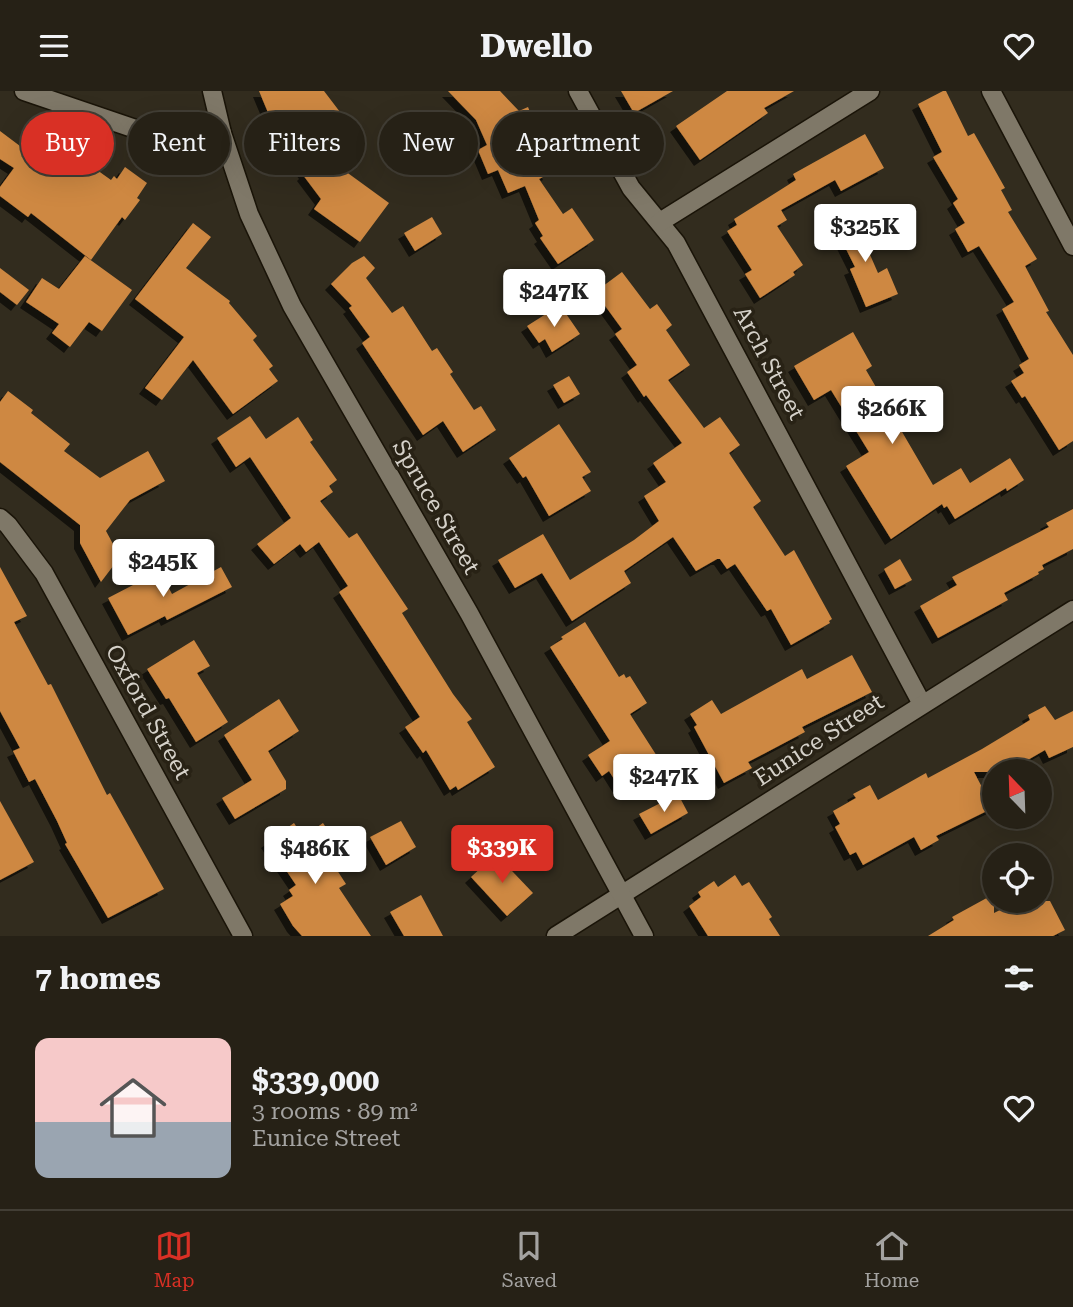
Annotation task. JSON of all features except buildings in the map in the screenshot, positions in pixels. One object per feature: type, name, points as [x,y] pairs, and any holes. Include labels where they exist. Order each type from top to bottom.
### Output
[{"type":"street","points":[[24,91],[128,126]]},
{"type":"street","name":"Spruce Street","points":[[212,91],[217,112]]},
{"type":"street","name":"Arch Street","points":[[578,91],[631,188],[683,255],[922,703]]},
{"type":"street","points":[[660,222],[870,91]]},
{"type":"street","points":[[991,91],[1073,246]]},
{"type":"street","name":"Spruce Street","points":[[230,157],[249,214],[292,306],[469,613],[644,936]]},
{"type":"street","name":"Oxford Street","points":[[0,519],[8,525],[44,573],[243,936]]},
{"type":"street","name":"Eunice Street","points":[[556,936],[1073,610]]}]
